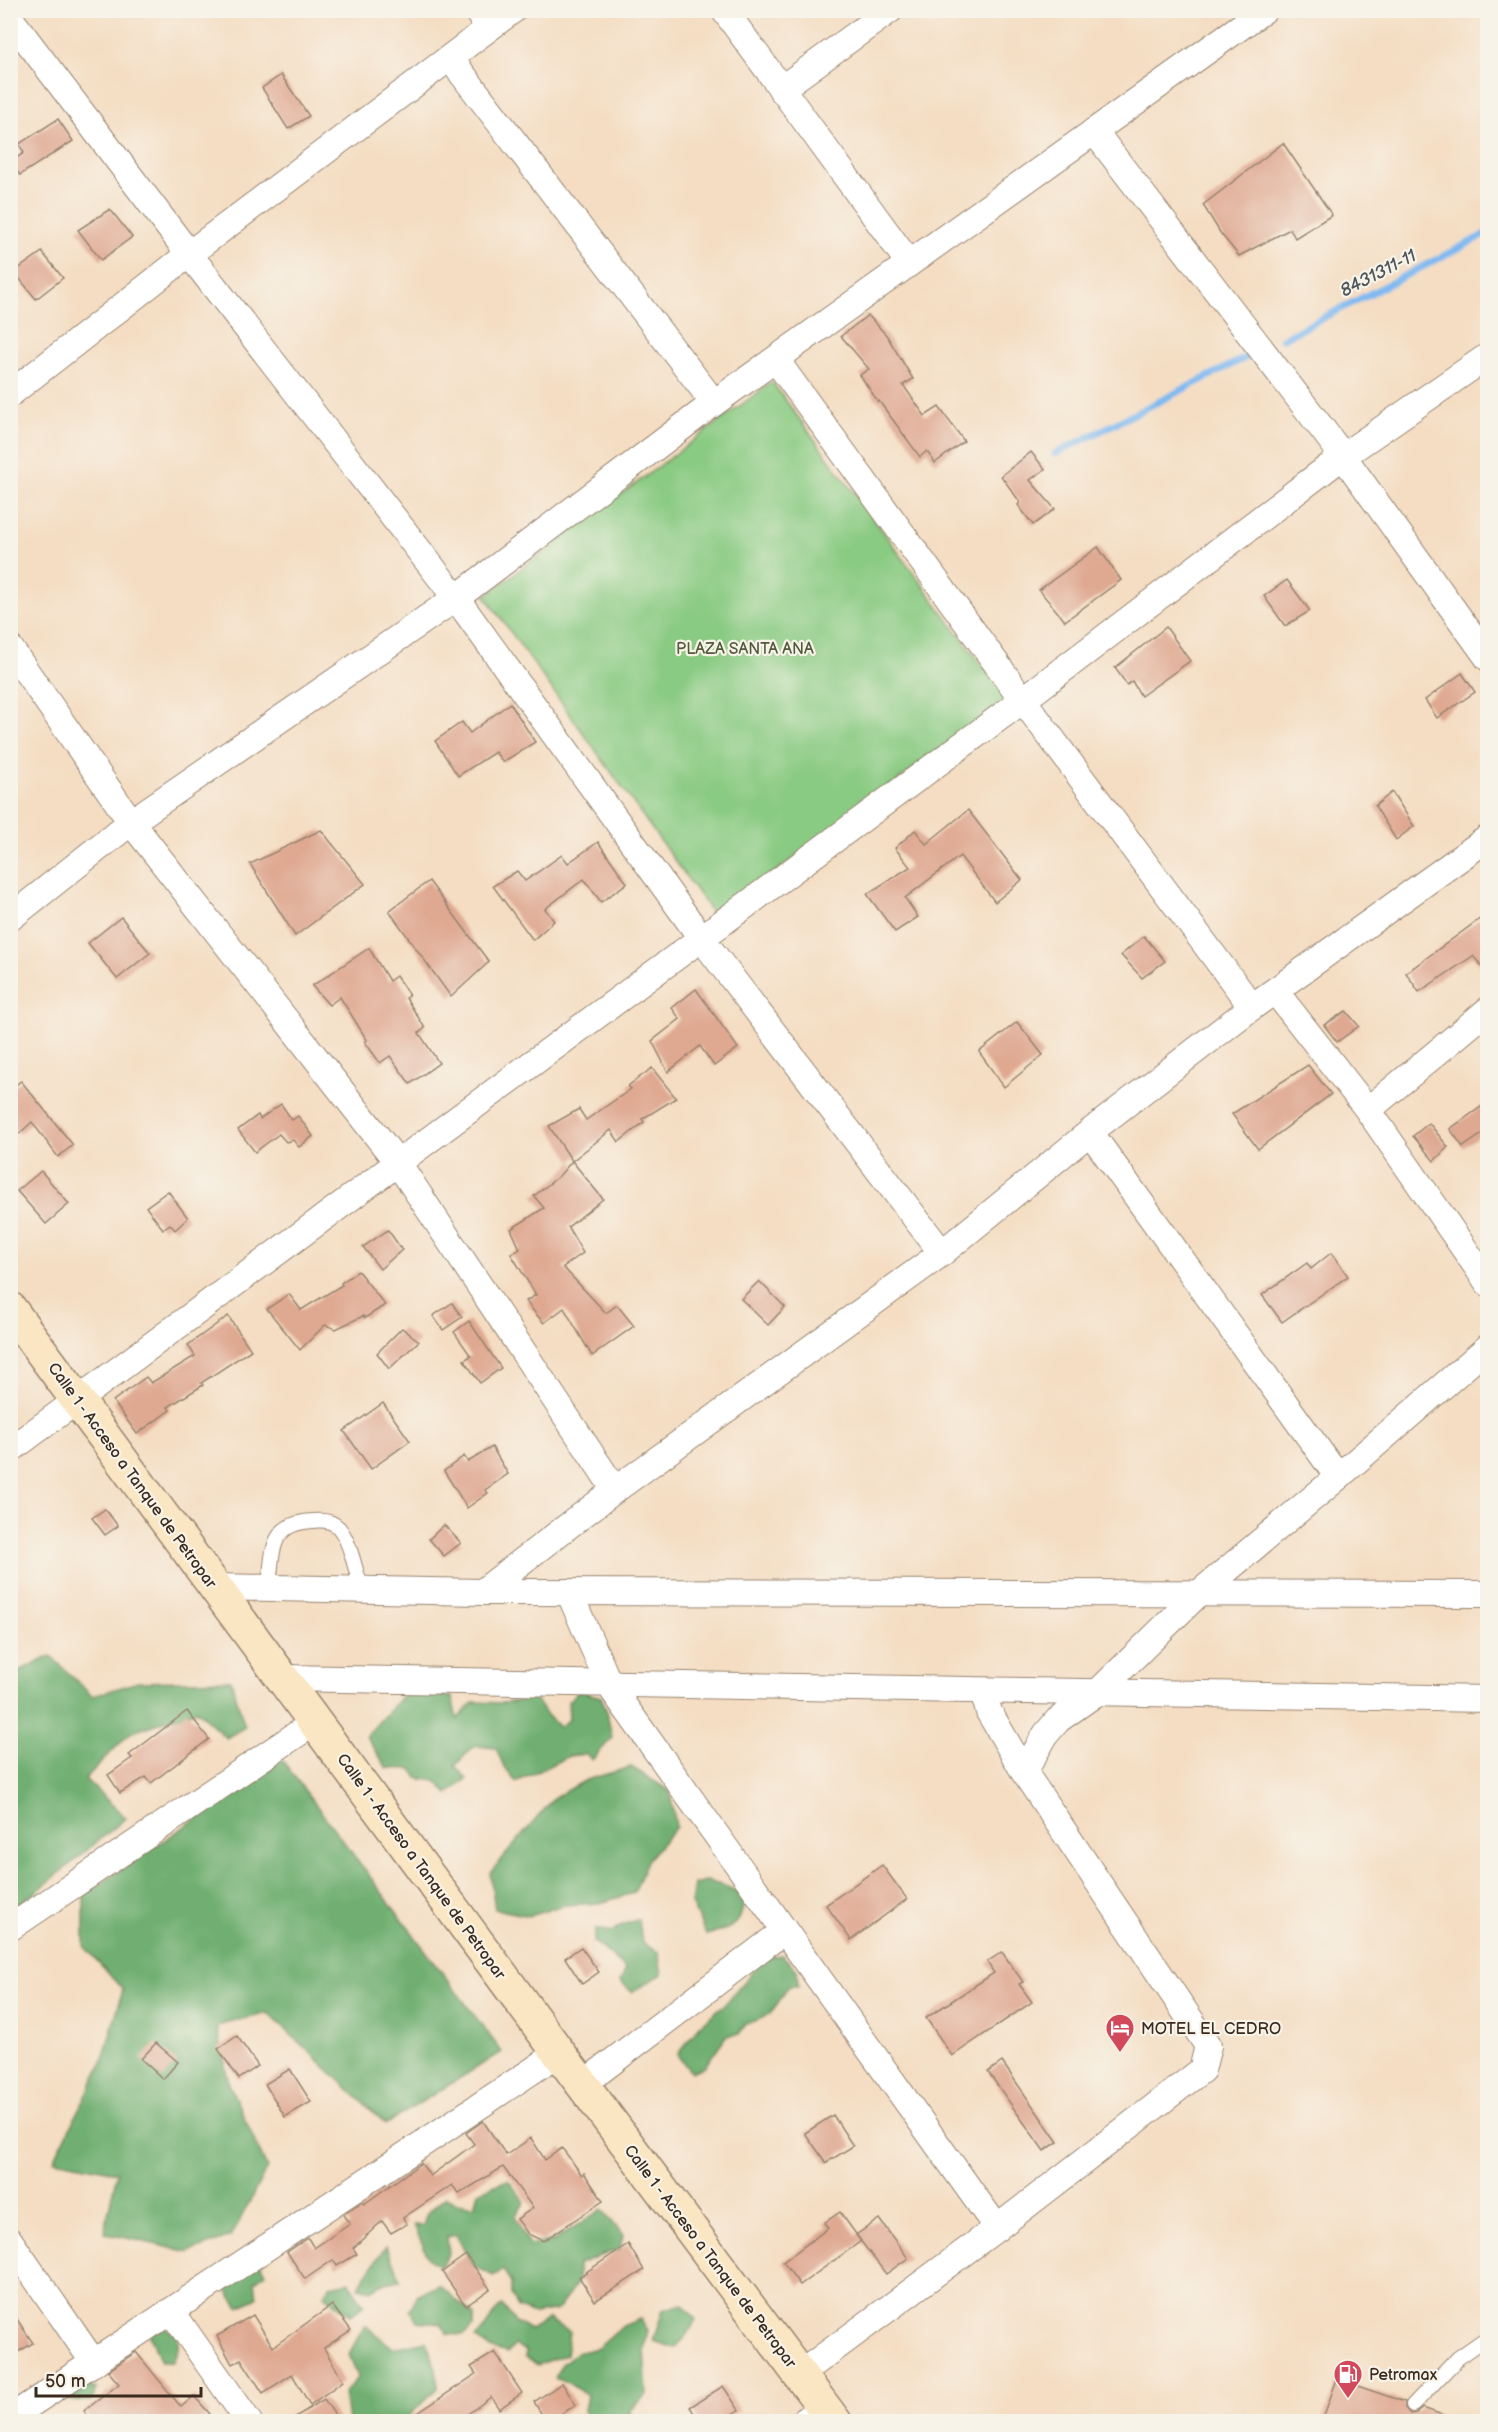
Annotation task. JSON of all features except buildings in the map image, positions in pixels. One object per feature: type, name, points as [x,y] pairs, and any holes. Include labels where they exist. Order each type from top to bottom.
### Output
[{"type":"street","points":[[10,394],[189,254],[450,58],[482,19],[513,10]]},
{"type":"street","points":[[724,10],[909,263]]},
{"type":"street","points":[[781,89],[890,10]]},
{"type":"street","points":[[10,918],[130,822],[456,598],[714,403],[1263,10]]},
{"type":"street","points":[[10,18],[189,254],[456,598],[702,939],[942,1253]]},
{"type":"street","points":[[450,58],[714,403]]},
{"type":"street","points":[[1094,131],[1343,456],[1488,658]]},
{"type":"street","points":[[10,1450],[1023,700],[1343,456],[1488,356]]},
{"type":"street","points":[[776,360],[1023,700],[1252,1007]]},
{"type":"street","points":[[10,648],[130,822],[398,1163],[615,1490]]},
{"type":"street","points":[[482,1592],[615,1490],[942,1253],[1090,1132],[1252,1007],[1488,838]]},
{"type":"street","points":[[1275,991],[1368,1110],[1488,1283]]},
{"type":"street","points":[[1368,1110],[1488,1010]]},
{"type":"street","points":[[1090,1132],[1338,1477]]},
{"type":"street","name":"Calle 1 - Acceso a Tanque de Petropar","points":[[10,1309],[559,2053],[800,2374],[821,2417]]},
{"type":"street","points":[[1024,1772],[1046,1734],[1058,1720],[1098,1691],[1197,1595],[1488,1347]]},
{"type":"street","points":[[215,1587],[482,1592],[1488,1594]]},
{"type":"street","points":[[569,1592],[610,1686],[997,2228]]},
{"type":"street","points":[[283,1678],[610,1686],[1098,1691],[1488,1699]]},
{"type":"street","points":[[800,2374],[997,2228],[1202,2070],[1208,2046],[1024,1772],[989,1712],[983,1691]]},
{"type":"street","points":[[10,1928],[315,1722]]},
{"type":"street","points":[[583,2084],[784,1931]]},
{"type":"street","points":[[10,2418],[559,2053]]},
{"type":"street","points":[[10,2241],[94,2363]]},
{"type":"street","points":[[172,2312],[249,2421]]},
{"type":"lane","points":[[269,1587],[274,1541],[295,1522],[319,1520],[337,1526],[344,1536],[362,1588]]},
{"type":"lane","points":[[1413,2405],[1458,2358],[1488,2337]]},
{"type":"green space","name":"PLAZA SANTA ANA","points":[[772,382],[1007,699],[715,917],[485,596]]},
{"type":"green space","points":[[51,1656],[92,1696],[138,1682],[231,1680],[245,1727],[226,1738],[197,1710],[130,1733],[85,1779],[126,1818],[34,1894],[11,1908],[10,1675]]},
{"type":"green space","points":[[579,1691],[601,1697],[607,1712],[612,1738],[592,1760],[586,1754],[569,1756],[516,1782],[504,1767],[496,1748],[474,1746],[455,1766],[467,1779],[448,1794],[436,1781],[417,1778],[412,1769],[387,1768],[366,1736],[402,1696],[425,1693],[452,1697],[457,1719],[474,1702],[503,1703],[536,1698],[543,1711],[559,1727],[569,1719],[568,1701]]},
{"type":"green space","points":[[282,1760],[502,2052],[386,2124],[268,2013],[217,2026],[229,2084],[267,2168],[231,2237],[189,2252],[104,2233],[117,2172],[54,2160],[102,2063],[123,1990],[84,1946],[84,1895]]},
{"type":"green space","points":[[631,1767],[670,1791],[676,1827],[648,1859],[634,1893],[600,1903],[564,1905],[530,1916],[495,1909],[490,1873],[554,1798],[586,1780]]},
{"type":"green space","points":[[706,1881],[725,1886],[744,1897],[741,1915],[734,1925],[706,1935],[691,1903],[694,1884]]},
{"type":"green space","points":[[639,1919],[642,1943],[658,1952],[662,1974],[632,1992],[620,1981],[626,1969],[594,1941],[596,1929],[612,1932],[622,1925]]},
{"type":"green space","points":[[782,1955],[797,1970],[798,1986],[789,1986],[768,2015],[746,2023],[739,2034],[726,2036],[705,2066],[691,2072],[677,2055],[700,2025],[725,2004],[751,1974],[762,1957]]},
{"type":"green space","points":[[508,2180],[525,2202],[515,2216],[529,2245],[553,2241],[602,2209],[623,2235],[620,2249],[578,2264],[578,2282],[557,2310],[535,2314],[518,2308],[511,2294],[511,2282],[503,2270],[493,2276],[473,2265],[456,2235],[447,2237],[449,2253],[440,2267],[429,2259],[414,2225],[423,2226],[427,2213],[446,2197],[457,2203],[474,2206],[478,2192]]},
{"type":"green space","points":[[386,2246],[401,2280],[381,2284],[371,2290],[358,2287]]},
{"type":"green space","points":[[258,2257],[266,2273],[255,2281],[257,2298],[239,2307],[221,2282]]},
{"type":"green space","points":[[349,2282],[364,2305],[351,2315],[324,2295],[330,2286]]},
{"type":"green space","points":[[439,2285],[474,2315],[474,2326],[463,2335],[448,2334],[441,2324],[418,2321],[410,2310],[417,2296]]},
{"type":"green space","points":[[682,2304],[696,2319],[688,2335],[675,2348],[653,2341],[663,2310]]},
{"type":"green space","points":[[502,2305],[516,2323],[530,2330],[548,2319],[569,2332],[566,2355],[537,2365],[526,2358],[526,2351],[515,2345],[507,2353],[489,2348],[476,2338]]},
{"type":"green space","points":[[640,2319],[648,2331],[644,2349],[647,2394],[629,2412],[641,2421],[587,2421],[584,2410],[587,2396],[567,2382],[554,2378],[562,2364],[576,2353],[598,2348],[623,2326]]},
{"type":"green space","points":[[162,2325],[178,2337],[178,2348],[173,2362],[161,2362],[150,2335]]},
{"type":"green space","points":[[365,2325],[393,2348],[426,2341],[436,2369],[438,2387],[404,2421],[348,2421],[344,2393],[358,2377],[349,2354]]},
{"type":"green space","points":[[88,2377],[91,2388],[97,2389],[91,2401],[61,2400]]},
{"type":"waterway","name":"8431311-11","points":[[1282,339],[1488,233]]},
{"type":"waterway","name":"8431311-11","points":[[1055,454],[1249,356]]},
{"type":"place","name":"MOTEL EL CEDRO","points":[[1120,2054]]},
{"type":"place","name":"Petromax","points":[[1348,2400]]}]
